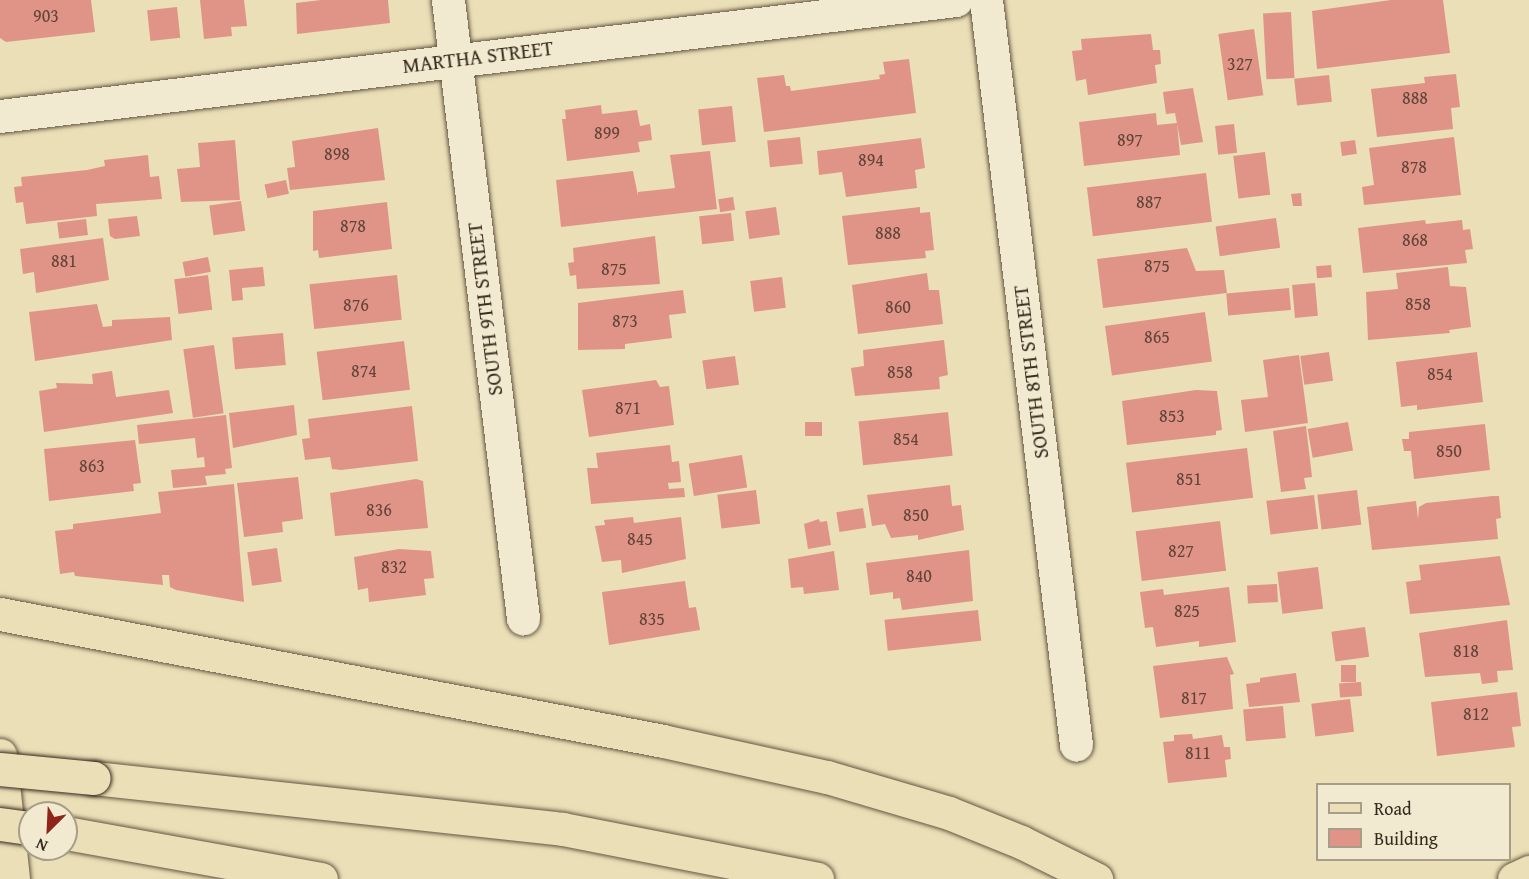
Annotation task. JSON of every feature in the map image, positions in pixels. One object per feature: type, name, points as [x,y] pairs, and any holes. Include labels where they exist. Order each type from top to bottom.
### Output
[{"type":"main road","points":[[0,614],[751,759],[948,813],[1021,842],[1096,879]]},
{"type":"main road","points":[[0,755],[13,879]]},
{"type":"main road","points":[[0,769],[563,829],[817,879]]},
{"type":"main road","points":[[0,824],[18,826]]},
{"type":"main road","points":[[78,834],[321,879]]},
{"type":"main road","points":[[1514,879],[1529,872]]},
{"type":"street","name":"SOUTH 9TH STREET","points":[[448,0],[523,618]]},
{"type":"street","name":"MARTHA STREET","points":[[0,116],[956,0]]},
{"type":"street","name":"SOUTH 8TH STREET","points":[[987,0],[1076,745]]},
{"type":"building","points":[[0,0],[91,0],[95,32],[6,42],[0,38]]},
{"type":"building","points":[[200,0],[244,0],[247,26],[231,27],[232,36],[204,39]]},
{"type":"building","points":[[321,0],[388,0],[390,23],[297,34],[296,3]]},
{"type":"building","points":[[1391,0],[1443,0],[1450,53],[1317,69],[1312,11]]},
{"type":"building","points":[[177,7],[180,38],[150,41],[147,10]]},
{"type":"building","points":[[1291,12],[1294,78],[1266,79],[1263,13]]},
{"type":"building","points":[[1254,29],[1263,95],[1228,100],[1218,34]]},
{"type":"building","points":[[1151,34],[1153,50],[1160,50],[1161,64],[1155,65],[1157,83],[1088,95],[1086,79],[1076,81],[1072,51],[1082,50],[1081,39]]},
{"type":"building","points":[[909,59],[916,113],[764,132],[757,78],[784,75],[786,86],[790,86],[791,91],[880,79],[879,75],[885,74],[883,62]]},
{"type":"building","points":[[1456,74],[1460,107],[1451,108],[1453,129],[1377,137],[1371,89],[1425,83],[1424,77]]},
{"type":"building","points":[[1329,75],[1332,102],[1297,106],[1294,79]]},
{"type":"building","points":[[1193,88],[1203,142],[1181,145],[1175,113],[1166,114],[1163,92]]},
{"type":"building","points":[[601,105],[602,114],[637,110],[640,126],[650,124],[652,140],[638,142],[640,152],[567,161],[562,119],[566,119],[565,110]]},
{"type":"building","points":[[732,106],[736,142],[702,145],[698,110]]},
{"type":"building","points":[[1156,113],[1157,125],[1177,123],[1180,155],[1084,166],[1079,122]]},
{"type":"building","points":[[1234,124],[1237,153],[1218,155],[1215,126]]},
{"type":"building","points":[[378,128],[385,180],[290,190],[287,168],[295,167],[292,141]]},
{"type":"building","points":[[800,137],[803,164],[770,167],[767,140]]},
{"type":"building","points":[[1454,137],[1461,195],[1364,205],[1362,187],[1374,185],[1369,148]]},
{"type":"building","points":[[921,138],[925,168],[915,170],[917,188],[846,197],[842,172],[819,175],[817,151]]},
{"type":"building","points":[[235,140],[240,200],[181,202],[177,169],[200,167],[198,143]]},
{"type":"building","points":[[1355,140],[1357,154],[1342,156],[1340,142]]},
{"type":"building","points":[[710,151],[717,209],[561,227],[556,180],[633,171],[638,196],[638,192],[675,188],[670,155]]},
{"type":"building","points":[[1265,152],[1270,195],[1238,199],[1233,156]]},
{"type":"building","points":[[148,155],[150,177],[159,176],[162,199],[96,204],[97,216],[26,224],[23,202],[16,203],[14,187],[22,186],[21,177],[87,170],[105,166],[104,160]]},
{"type":"building","points":[[1206,173],[1212,222],[1093,236],[1087,188]]},
{"type":"building","points":[[286,180],[289,194],[267,198],[264,185]]},
{"type":"building","points":[[1301,193],[1302,206],[1293,206],[1291,194]]},
{"type":"building","points":[[733,197],[735,210],[720,212],[718,199]]},
{"type":"building","points":[[241,201],[245,231],[213,235],[209,205]]},
{"type":"building","points":[[387,202],[392,249],[319,258],[318,250],[313,251],[313,211]]},
{"type":"building","points":[[776,207],[780,235],[749,239],[745,211]]},
{"type":"building","points":[[920,207],[920,213],[930,212],[934,250],[925,251],[926,258],[848,265],[842,216]]},
{"type":"building","points":[[731,213],[734,241],[702,244],[699,216]]},
{"type":"building","points":[[137,216],[140,236],[115,239],[110,236],[108,219]]},
{"type":"building","points":[[1276,218],[1280,248],[1220,256],[1216,226]]},
{"type":"building","points":[[86,219],[88,235],[59,238],[57,223]]},
{"type":"building","points":[[1425,220],[1426,224],[1462,220],[1463,230],[1470,229],[1473,249],[1465,250],[1467,263],[1363,273],[1358,228]]},
{"type":"building","points":[[655,236],[660,284],[577,289],[576,275],[570,276],[568,263],[574,262],[573,248]]},
{"type":"building","points":[[103,238],[109,280],[36,293],[34,272],[23,274],[20,249]]},
{"type":"building","points":[[1187,248],[1196,271],[1224,270],[1227,293],[1103,308],[1097,259]]},
{"type":"building","points":[[208,257],[211,272],[185,277],[182,262]]},
{"type":"building","points":[[1331,265],[1332,277],[1317,278],[1316,266]]},
{"type":"building","points":[[263,267],[265,286],[242,288],[243,300],[232,301],[229,270]]},
{"type":"building","points":[[1448,267],[1450,286],[1466,287],[1471,327],[1449,330],[1450,333],[1368,340],[1366,292],[1398,289],[1396,273]]},
{"type":"building","points":[[927,273],[929,290],[939,290],[943,324],[858,334],[852,285]]},
{"type":"building","points":[[208,275],[212,310],[179,314],[174,279]]},
{"type":"building","points":[[397,275],[402,320],[314,329],[309,284]]},
{"type":"building","points":[[782,277],[786,308],[754,312],[750,281]]},
{"type":"building","points":[[1315,283],[1318,316],[1295,318],[1292,285]]},
{"type":"building","points":[[1289,288],[1291,310],[1228,315],[1226,293]]},
{"type":"building","points":[[683,290],[686,313],[669,315],[672,338],[625,344],[625,349],[578,350],[578,303]]},
{"type":"building","points":[[97,304],[103,327],[112,326],[112,320],[170,317],[172,340],[35,361],[29,312]]},
{"type":"building","points":[[1205,312],[1212,362],[1112,376],[1105,326]]},
{"type":"building","points":[[283,333],[286,365],[235,369],[232,337]]},
{"type":"building","points":[[944,340],[948,375],[939,377],[940,389],[855,396],[851,368],[864,366],[863,350]]},
{"type":"building","points":[[404,341],[410,390],[323,400],[317,352]]},
{"type":"building","points":[[214,345],[224,413],[193,418],[183,349]]},
{"type":"building","points":[[1329,352],[1333,381],[1304,385],[1300,356]]},
{"type":"building","points":[[1477,352],[1483,402],[1417,410],[1417,405],[1401,407],[1396,362]]},
{"type":"building","points":[[1299,355],[1308,423],[1245,432],[1241,400],[1268,397],[1263,360]]},
{"type":"building","points":[[735,356],[739,385],[706,389],[702,361]]},
{"type":"building","points":[[112,371],[116,397],[169,390],[173,413],[44,432],[39,391],[57,388],[56,383],[93,384],[92,374]]},
{"type":"building","points":[[656,380],[660,387],[669,386],[674,425],[589,437],[582,390]]},
{"type":"building","points":[[1196,390],[1217,391],[1222,430],[1216,431],[1216,435],[1127,445],[1122,401]]},
{"type":"building","points":[[294,405],[297,435],[233,448],[229,413]]},
{"type":"building","points":[[412,406],[418,461],[341,470],[332,469],[330,457],[305,460],[302,439],[310,438],[308,419]]},
{"type":"building","points":[[948,412],[953,456],[863,465],[858,421]]},
{"type":"building","points":[[226,415],[232,468],[225,469],[226,474],[205,476],[207,485],[173,488],[171,470],[205,467],[204,457],[197,458],[195,438],[139,444],[137,425]]},
{"type":"building","points":[[805,422],[822,422],[822,436],[805,436]]},
{"type":"building","points":[[1348,422],[1353,451],[1313,458],[1308,429]]},
{"type":"building","points":[[1485,424],[1490,470],[1414,479],[1411,451],[1404,451],[1402,439],[1409,439],[1409,432]]},
{"type":"building","points":[[1306,426],[1312,477],[1304,478],[1306,489],[1281,492],[1273,431]]},
{"type":"building","points":[[135,440],[141,483],[133,484],[134,491],[49,501],[44,449]]},
{"type":"building","points":[[670,445],[672,462],[679,461],[681,482],[668,483],[669,489],[684,488],[685,497],[591,504],[587,468],[598,468],[596,453]]},
{"type":"building","points":[[1247,448],[1253,498],[1132,512],[1126,463]]},
{"type":"building","points":[[742,455],[747,488],[694,496],[689,463]]},
{"type":"building","points":[[298,477],[303,519],[282,522],[283,532],[244,537],[237,483]]},
{"type":"building","points":[[416,479],[423,481],[428,528],[335,536],[330,493]]},
{"type":"building","points":[[234,484],[244,602],[176,590],[170,587],[169,575],[162,575],[163,585],[75,576],[74,572],[60,574],[55,531],[73,529],[73,524],[161,513],[158,492]]},
{"type":"building","points":[[950,485],[952,506],[961,505],[964,530],[918,540],[918,535],[891,538],[885,524],[872,526],[867,495]]},
{"type":"building","points":[[756,490],[760,524],[721,528],[717,495]]},
{"type":"building","points":[[1357,490],[1361,525],[1322,530],[1317,495]]},
{"type":"building","points":[[1314,495],[1318,529],[1271,535],[1266,501]]},
{"type":"building","points":[[1499,496],[1501,518],[1496,519],[1498,539],[1372,550],[1367,507],[1416,501],[1418,519],[1419,507],[1426,503]]},
{"type":"building","points":[[863,508],[866,528],[839,532],[836,512]]},
{"type":"building","points":[[633,517],[634,523],[681,517],[686,559],[622,573],[621,560],[602,562],[595,526],[605,525],[604,520]]},
{"type":"building","points":[[819,519],[820,522],[827,521],[831,545],[808,549],[804,524]]},
{"type":"building","points":[[1220,521],[1226,571],[1142,581],[1136,531]]},
{"type":"building","points":[[277,548],[282,582],[252,586],[247,552]]},
{"type":"building","points":[[399,549],[431,551],[434,578],[424,579],[426,595],[369,602],[368,588],[358,590],[354,557]]},
{"type":"building","points":[[969,550],[973,601],[902,610],[900,598],[893,599],[893,592],[870,595],[866,563]]},
{"type":"building","points":[[834,551],[839,590],[804,594],[803,587],[791,588],[788,559]]},
{"type":"building","points":[[1500,556],[1510,605],[1410,614],[1406,582],[1421,580],[1419,565]]},
{"type":"building","points":[[1318,567],[1323,609],[1282,614],[1277,572]]},
{"type":"building","points":[[685,581],[689,608],[696,607],[700,630],[609,645],[602,592]]},
{"type":"building","points":[[1277,584],[1278,602],[1248,604],[1247,586]]},
{"type":"building","points":[[1229,587],[1236,642],[1199,647],[1199,641],[1156,647],[1153,627],[1145,628],[1140,592],[1163,589],[1164,595]]},
{"type":"building","points":[[978,610],[981,641],[888,651],[885,620]]},
{"type":"building","points":[[1507,620],[1513,670],[1497,671],[1498,682],[1482,684],[1480,673],[1425,677],[1419,633]]},
{"type":"building","points":[[1365,627],[1369,657],[1336,661],[1331,632]]},
{"type":"building","points":[[1227,657],[1234,674],[1230,675],[1233,709],[1160,718],[1153,666]]},
{"type":"building","points":[[1341,665],[1356,665],[1356,682],[1341,682]]},
{"type":"building","points":[[1296,673],[1300,702],[1249,707],[1246,684],[1260,682],[1260,678]]},
{"type":"building","points":[[1361,682],[1362,696],[1340,698],[1339,684]]},
{"type":"building","points":[[1517,692],[1521,726],[1512,727],[1515,747],[1437,756],[1431,702]]},
{"type":"building","points":[[1350,699],[1354,732],[1315,737],[1311,704]]},
{"type":"building","points":[[1283,706],[1286,738],[1246,741],[1243,709]]},
{"type":"building","points":[[1192,734],[1193,739],[1222,735],[1224,747],[1230,747],[1231,759],[1225,760],[1227,777],[1168,783],[1163,742],[1174,741],[1174,735]]}]
